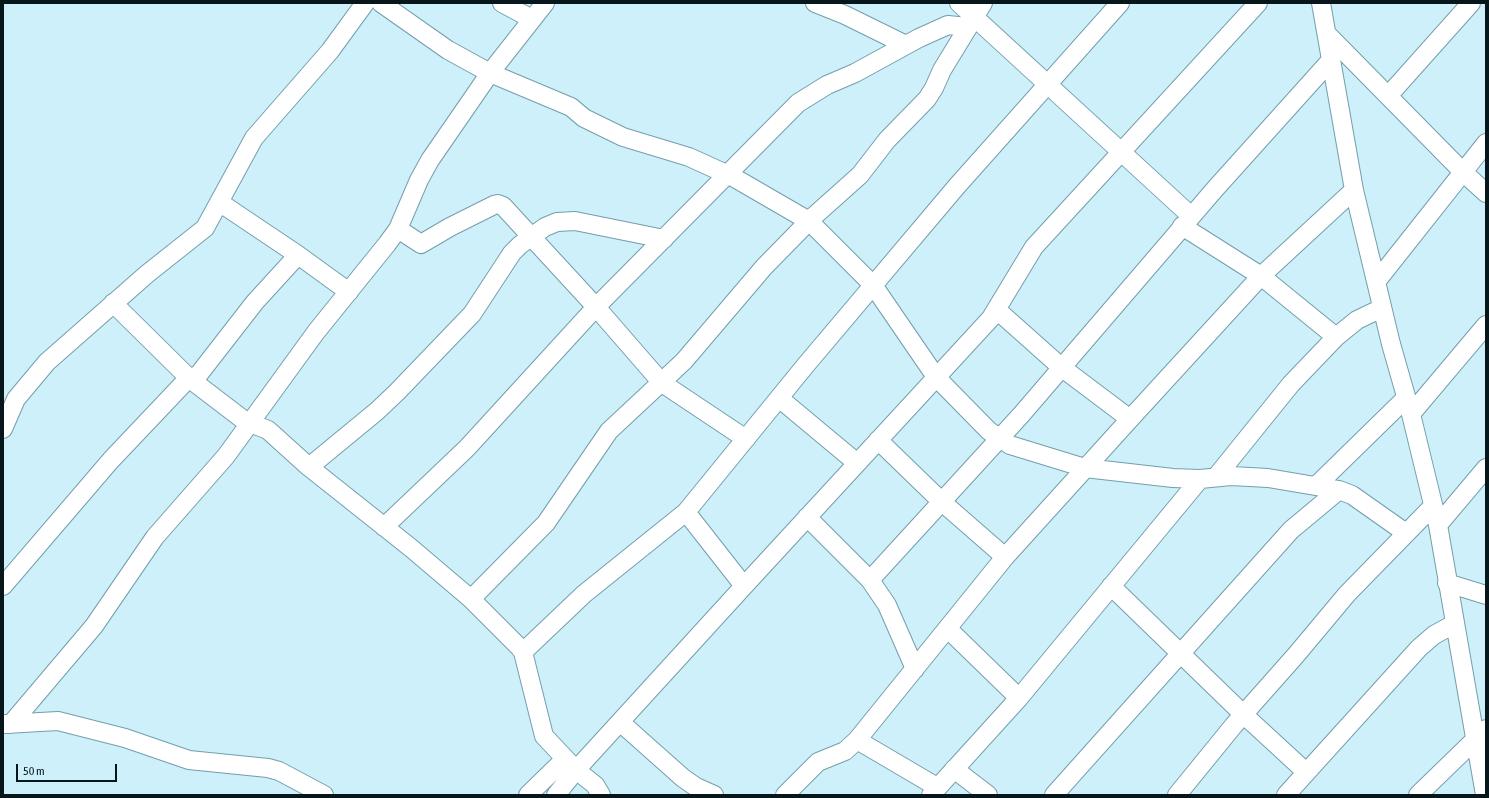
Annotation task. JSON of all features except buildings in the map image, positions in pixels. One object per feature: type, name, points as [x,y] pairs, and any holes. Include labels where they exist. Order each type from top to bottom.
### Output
[{"type":"street","points":[[3,429],[16,399],[47,362],[113,303],[205,228],[254,138],[330,51],[365,3]]},
{"type":"street","points":[[381,3],[448,50],[490,73],[571,107],[584,118],[623,137],[677,152],[728,175],[809,221],[873,285],[936,377],[999,439],[1015,448],[1086,468],[1168,478],[1268,478],[1339,490],[1352,495],[1406,533]]},
{"type":"street","points":[[502,3],[532,19]]},
{"type":"street","points":[[7,724],[94,626],[155,537],[226,456],[316,332],[398,229],[424,170],[490,73],[545,3]]},
{"type":"street","points":[[815,3],[845,15],[906,45]]},
{"type":"street","points":[[959,3],[975,15],[1122,153],[1187,221],[1261,276],[1336,337]]},
{"type":"street","points":[[522,652],[584,594],[686,512],[779,398],[957,186],[1120,3]]},
{"type":"street","points":[[528,795],[571,764],[620,722],[997,310],[1021,266],[1034,247],[1122,153],[1258,3]]},
{"type":"street","points":[[1388,96],[1471,3]]},
{"type":"street","points":[[1323,4],[1331,60],[1354,190],[1382,308],[1438,525],[1454,624],[1480,734],[1485,795]]},
{"type":"street","points":[[384,527],[467,448],[596,307],[804,99],[827,85],[855,73],[906,45],[948,25],[975,15]]},
{"type":"street","points":[[471,599],[546,523],[609,431],[662,383],[694,350],[764,267],[809,221],[860,175],[887,140],[927,99],[975,15]]},
{"type":"street","points":[[1327,34],[1463,172],[1486,193]]},
{"type":"street","points":[[870,580],[999,439],[1187,221],[1331,60]]},
{"type":"street","points":[[1376,282],[1486,143]]},
{"type":"street","points":[[785,795],[818,762],[845,751],[857,740],[1005,558],[1130,419],[1261,276],[1354,190]]},
{"type":"street","points":[[219,202],[298,255],[349,292]]},
{"type":"street","points":[[398,229],[421,244],[450,227],[498,204],[509,210],[662,383],[746,439]]},
{"type":"street","points":[[310,467],[378,411],[408,381],[472,314],[512,253],[532,236],[550,224],[575,222],[664,239]]},
{"type":"street","points":[[3,586],[101,471],[184,383],[199,374],[260,296],[298,255]]},
{"type":"street","points":[[113,303],[190,380],[224,406],[251,423],[268,430],[310,467],[471,599],[522,652],[544,736],[571,764],[595,785],[601,795]]},
{"type":"street","points":[[857,740],[934,791],[1018,698],[1111,586],[1291,384],[1336,337],[1357,320],[1382,308]]},
{"type":"street","points":[[997,310],[1061,367],[1130,419]]},
{"type":"street","points":[[1316,486],[1408,406],[1486,325]]},
{"type":"street","points":[[779,398],[857,463]]},
{"type":"street","points":[[878,440],[942,502],[1005,558]]},
{"type":"street","points":[[1438,525],[1486,468]]},
{"type":"street","points":[[1054,795],[1291,530],[1339,490]]},
{"type":"street","points":[[1177,795],[1243,714],[1296,655],[1346,594],[1433,506]]},
{"type":"street","points":[[686,512],[744,586]]},
{"type":"street","points":[[806,517],[870,580],[887,604],[915,669]]},
{"type":"street","points":[[1448,583],[1486,595]]},
{"type":"street","points":[[1111,586],[1182,653],[1243,714],[1298,786],[1419,648],[1434,635],[1454,624]]},
{"type":"street","points":[[948,629],[1018,698]]},
{"type":"street","points":[[7,724],[47,720],[58,721],[125,738],[180,758],[279,771],[324,795]]},
{"type":"street","points":[[620,722],[683,778],[714,795]]},
{"type":"street","points":[[1418,795],[1480,734]]},
{"type":"street","points":[[556,795],[571,764]]},
{"type":"street","points":[[954,769],[988,795]]}]
